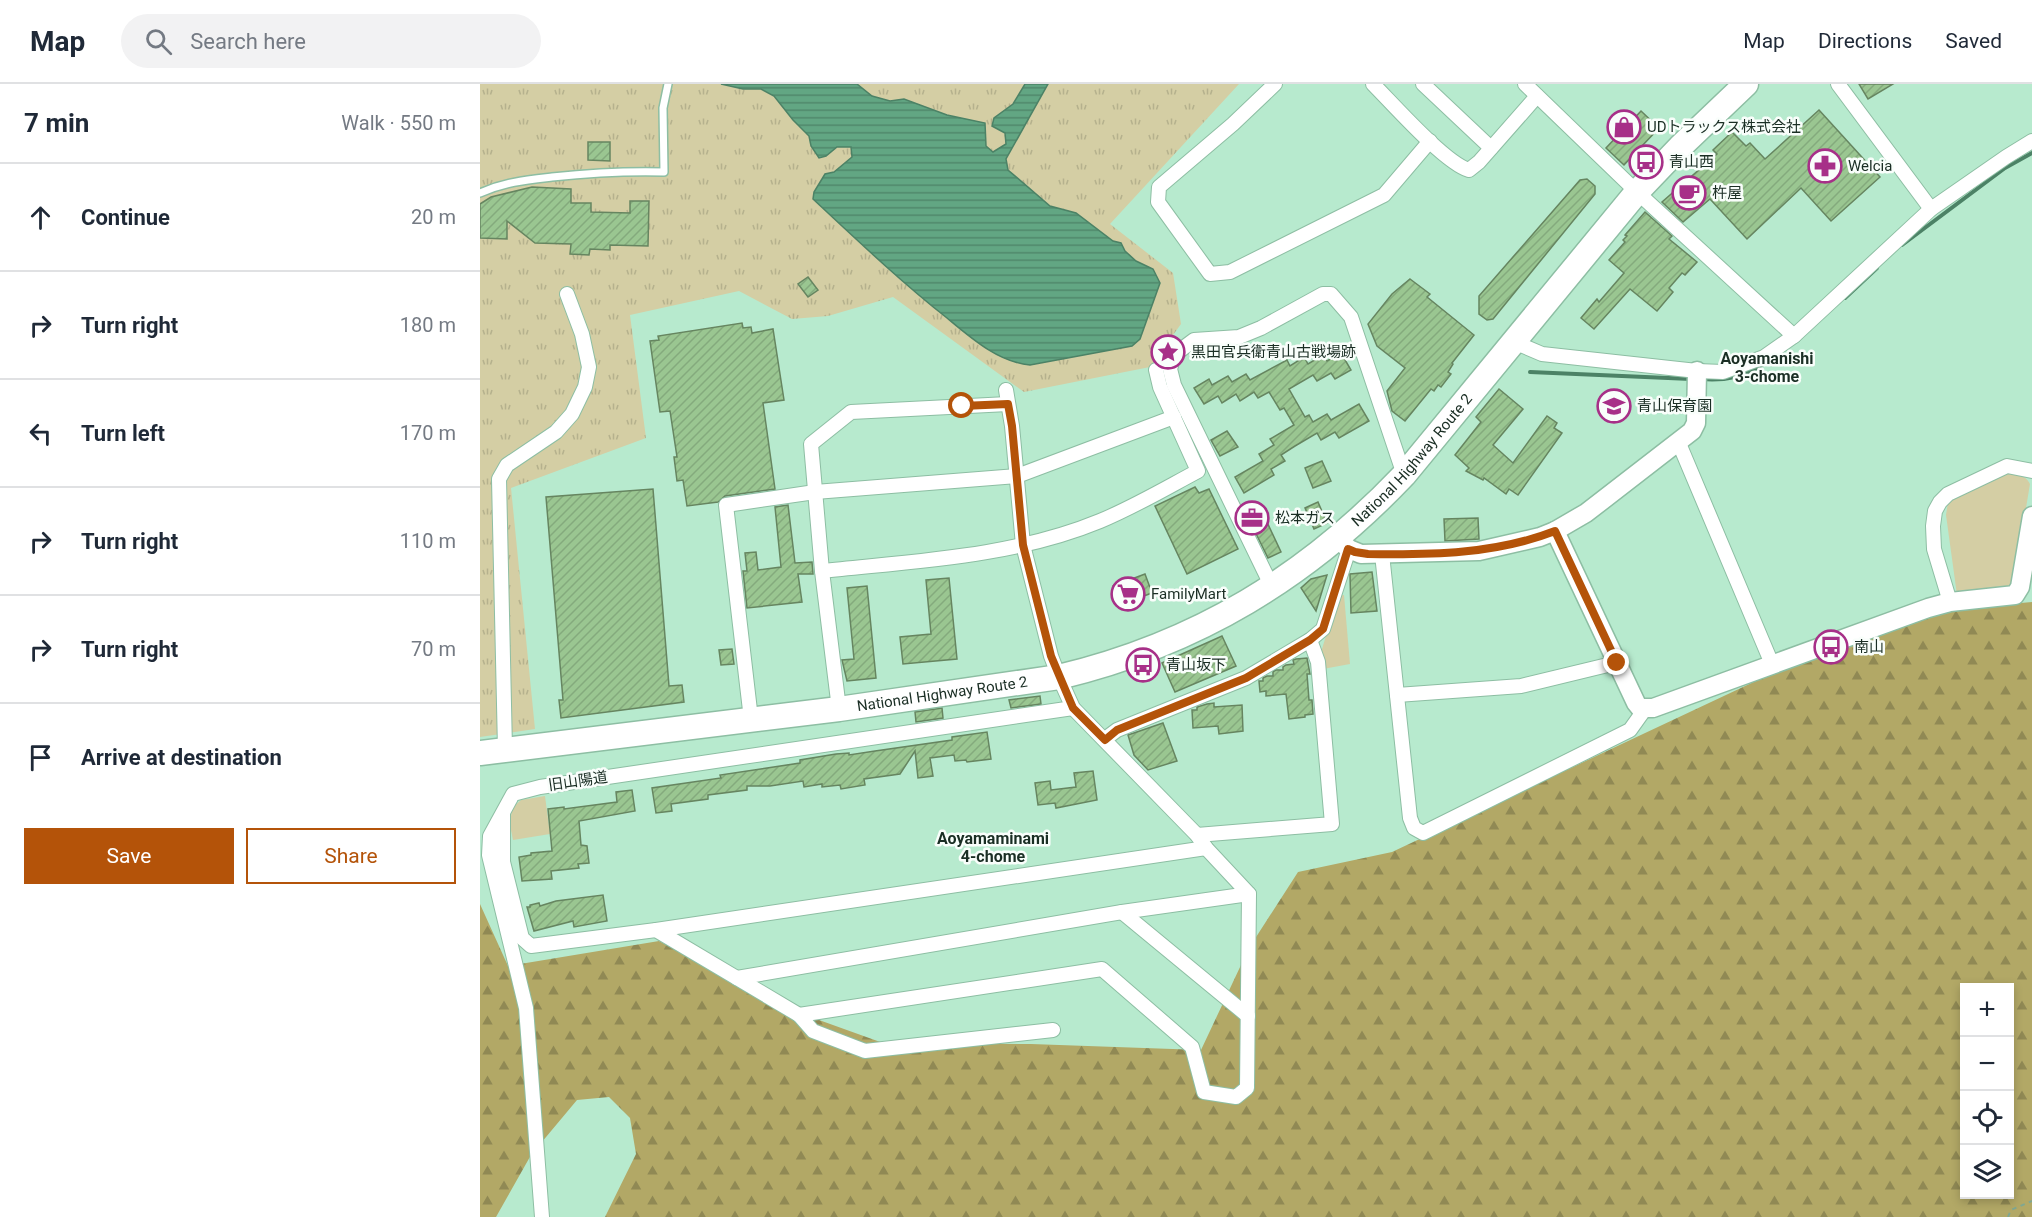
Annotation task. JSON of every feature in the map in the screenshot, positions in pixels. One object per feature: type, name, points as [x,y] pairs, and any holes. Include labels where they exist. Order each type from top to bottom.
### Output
[{"type":"highway","name":"National Highway Route 2","points":[[480,753],[839,709],[1059,677],[1089,670],[1153,648],[1237,609],[1305,564],[1343,544],[1372,508],[1404,475],[1637,192],[1746,84]]},
{"type":"street","points":[[1275,84],[1233,124],[1159,187],[1158,202],[1210,274],[1230,272],[1384,195],[1430,141]]},
{"type":"street","points":[[1373,84],[1430,141],[1462,168],[1469,170],[1537,96]]},
{"type":"street","points":[[1423,84],[1491,148]]},
{"type":"street","points":[[1525,84],[1637,192],[1794,336]]},
{"type":"street","points":[[1838,84],[1931,209]]},
{"type":"street","points":[[1514,342],[1542,354],[1697,371],[1723,372],[1764,357],[1794,336],[1931,209],[2032,141]]},
{"type":"street","points":[[505,749],[499,479],[507,465],[556,432],[572,414],[585,387],[589,367],[587,356],[582,334],[567,294]]},
{"type":"street","points":[[1272,587],[1174,385],[1170,369],[1174,355],[1194,340],[1239,337],[1261,328],[1323,294],[1331,294],[1351,317],[1404,475]]},
{"type":"street","points":[[822,571],[948,558],[1023,545],[1101,521],[1198,471],[1160,387],[1156,370]]},
{"type":"street","points":[[1105,740],[1117,730],[1246,678],[1310,640],[1323,629],[1343,544],[1360,554],[1479,551],[1523,542],[1555,531],[1586,513],[1692,431],[1696,423],[1697,371]]},
{"type":"street","points":[[799,1015],[1102,969],[1192,1047],[1204,1092],[1236,1097],[1246,1088],[1249,894],[1206,848],[1197,835],[1073,708],[1051,656],[1023,545],[1012,426],[1007,397],[851,412],[811,444],[822,571],[839,709]]},
{"type":"street","points":[[751,719],[726,505],[815,492],[1017,476],[1174,417]]},
{"type":"street","points":[[1678,441],[1772,664]]},
{"type":"street","points":[[1950,602],[1934,549],[1933,526],[1935,511],[1940,502],[1948,494],[2007,466],[2032,471]]},
{"type":"street","points":[[1555,531],[1636,703],[1640,708],[1645,709],[1928,608],[1950,602],[2023,594],[2020,587],[2032,516]]},
{"type":"street","points":[[1382,554],[1410,818],[1414,828],[1423,833],[1630,730],[1645,709]]},
{"type":"street","points":[[1197,835],[1332,824],[1318,662],[1310,640]]},
{"type":"street","points":[[1397,694],[1521,686],[1617,663]]},
{"type":"street","name":"旧山陽道","points":[[542,1217],[525,1008],[489,855],[490,836],[513,794],[540,787],[1073,708]]},
{"type":"street","points":[[503,812],[503,862],[522,938],[531,946],[656,930],[1206,848]]},
{"type":"street","points":[[737,978],[1122,912],[1249,894]]},
{"type":"street","points":[[1122,912],[1248,1016]]},
{"type":"street","points":[[656,930],[799,1015],[813,1031],[865,1051],[1053,1030]]},
{"type":"lane","points":[[480,193],[499,185],[526,179],[591,173],[664,172],[663,108],[668,84]]},
{"type":"path","points":[[2008,1217],[2012,1210],[2032,1202]]},
{"type":"green space","points":[[480,84],[1239,84],[1110,224],[1173,273],[1181,324],[1150,367],[1024,392],[893,297],[828,316],[792,319],[739,291],[630,315],[646,438],[511,488],[535,729],[480,737]]},
{"type":"green space","points":[[2007,472],[2023,477],[2030,484],[2014,580],[2009,588],[1957,595],[1946,515],[1948,502]]},
{"type":"green space","points":[[1344,595],[1350,664],[1323,669],[1322,649],[1338,596]]},
{"type":"green space","points":[[2032,602],[2032,1217],[605,1217],[636,1154],[630,1118],[609,1097],[577,1100],[531,1155],[496,1217],[480,1217],[480,904],[508,966],[659,941],[794,1011],[883,1043],[1031,1044],[1201,1050],[1249,948],[1298,872],[1392,852],[1777,671],[1931,611]]},
{"type":"green space","points":[[545,796],[550,834],[513,840],[510,825],[512,808],[521,800]]},
{"type":"shaded area","points":[[721,84],[857,84],[872,96],[890,101],[904,99],[947,115],[985,123],[986,146],[993,152],[1006,144],[1005,133],[992,126],[994,118],[1013,104],[1025,84],[1048,84],[1006,159],[1008,170],[1050,206],[1076,213],[1113,241],[1121,243],[1125,251],[1136,261],[1153,269],[1160,283],[1140,339],[1132,346],[1030,365],[1007,359],[986,348],[912,290],[813,199],[814,192],[825,174],[834,172],[852,157],[851,147],[837,147],[826,156],[819,158],[811,146],[809,136],[774,96],[761,89],[743,89]]},
{"type":"building","points":[[1859,84],[1893,84],[1868,99]]},
{"type":"building","points":[[1819,110],[1880,177],[1831,221],[1801,188],[1747,239],[1710,199],[1683,222],[1662,202],[1717,154],[1713,150],[1732,132],[1746,146],[1750,143],[1765,159]]},
{"type":"building","points":[[1641,111],[1659,128],[1624,165],[1606,148]]},
{"type":"building","points":[[588,142],[610,142],[610,161],[588,160]]},
{"type":"building","points":[[1587,179],[1595,186],[1595,194],[1493,319],[1487,320],[1479,314],[1479,296],[1580,180]]},
{"type":"building","points":[[532,187],[571,189],[571,203],[591,203],[591,212],[630,213],[630,201],[649,201],[648,246],[610,245],[610,250],[590,249],[589,255],[570,254],[571,244],[535,243],[507,221],[507,239],[480,238],[480,204],[491,197]]},
{"type":"building","points":[[1645,212],[1672,236],[1669,239],[1697,262],[1685,275],[1682,273],[1669,288],[1673,292],[1657,311],[1630,289],[1594,329],[1581,318],[1597,299],[1599,302],[1624,273],[1609,260],[1625,242],[1623,240],[1627,236],[1625,235]]},
{"type":"building","points":[[808,277],[818,290],[808,297],[798,284]]},
{"type":"building","points":[[1410,279],[1430,294],[1427,297],[1474,335],[1452,363],[1448,372],[1451,374],[1441,387],[1438,385],[1434,391],[1431,389],[1405,421],[1392,411],[1387,391],[1405,368],[1377,346],[1368,324],[1392,294]]},
{"type":"building","points":[[742,323],[743,328],[751,327],[752,333],[773,329],[784,400],[763,403],[775,489],[725,496],[718,502],[687,506],[683,480],[677,481],[674,457],[677,457],[670,411],[660,412],[650,341],[659,340],[658,336]]},
{"type":"building","points":[[1341,353],[1351,370],[1335,379],[1331,373],[1317,381],[1313,375],[1289,389],[1305,417],[1309,415],[1313,422],[1327,414],[1331,420],[1359,404],[1369,421],[1339,438],[1335,432],[1321,440],[1317,433],[1281,455],[1285,461],[1271,469],[1274,475],[1244,493],[1235,477],[1263,461],[1259,454],[1274,445],[1270,439],[1294,425],[1284,408],[1280,410],[1269,392],[1258,398],[1254,392],[1240,401],[1236,394],[1222,403],[1218,396],[1204,404],[1194,388],[1209,379],[1212,385],[1228,376],[1232,382],[1246,374],[1250,380],[1287,360],[1290,366],[1304,357],[1308,364],[1323,355],[1327,361]]},
{"type":"building","points":[[1499,389],[1523,409],[1493,445],[1513,463],[1547,416],[1557,423],[1554,428],[1562,433],[1518,495],[1509,489],[1506,494],[1484,478],[1483,480],[1466,471],[1469,468],[1455,455],[1481,422],[1476,417]]},
{"type":"building","points":[[1227,431],[1238,447],[1220,456],[1211,440]]},
{"type":"building","points":[[1322,461],[1331,481],[1313,488],[1305,468]]},
{"type":"building","points":[[1195,487],[1199,493],[1209,489],[1238,549],[1187,574],[1155,506]]},
{"type":"building","points":[[653,489],[669,686],[682,685],[684,702],[561,718],[559,700],[563,700],[546,497]]},
{"type":"building","points":[[1318,502],[1327,523],[1314,529],[1305,508]]},
{"type":"building","points":[[1258,503],[1281,552],[1268,558],[1244,509]]},
{"type":"building","points":[[788,505],[795,563],[812,562],[813,574],[798,574],[802,602],[747,608],[743,571],[747,571],[745,553],[756,552],[758,570],[781,567],[775,507]]},
{"type":"building","points":[[1478,518],[1479,539],[1445,541],[1444,519]]},
{"type":"building","points":[[1372,572],[1377,611],[1351,613],[1350,574]]},
{"type":"building","points":[[1145,574],[1152,593],[1119,605],[1113,586]]},
{"type":"building","points":[[1327,575],[1316,611],[1301,588],[1311,579]]},
{"type":"building","points":[[949,578],[957,659],[903,664],[900,637],[931,634],[926,580]]},
{"type":"building","points":[[867,586],[876,678],[847,681],[842,660],[854,659],[847,588]]},
{"type":"building","points":[[1222,636],[1236,666],[1175,692],[1162,663]]},
{"type":"building","points":[[732,649],[734,664],[721,665],[719,650]]},
{"type":"building","points":[[1307,658],[1310,674],[1307,674],[1309,700],[1312,700],[1313,714],[1289,719],[1286,694],[1266,696],[1266,691],[1260,692],[1259,681],[1263,681],[1263,678],[1267,676],[1273,676],[1273,672],[1283,670],[1286,665],[1294,664],[1293,660]]},
{"type":"building","points":[[1040,696],[1041,704],[1011,708],[1009,700]]},
{"type":"building","points":[[1214,703],[1214,707],[1242,705],[1243,731],[1219,734],[1218,726],[1193,728],[1192,710]]},
{"type":"building","points":[[942,708],[943,718],[916,722],[915,712]]},
{"type":"building","points":[[1163,723],[1177,761],[1148,770],[1134,755],[1128,735]]},
{"type":"building","points":[[987,732],[991,759],[955,761],[954,755],[930,758],[933,776],[918,778],[915,751],[900,774],[864,779],[865,785],[841,789],[840,785],[822,787],[822,784],[804,787],[803,781],[770,786],[747,786],[747,790],[708,795],[708,799],[671,804],[672,811],[656,813],[652,788],[721,778],[720,775],[800,763],[800,760],[952,740],[952,737]]},
{"type":"building","points":[[1093,771],[1097,800],[1056,808],[1055,803],[1038,805],[1035,783],[1050,781],[1051,790],[1076,787],[1074,773]]},
{"type":"building","points":[[632,790],[635,811],[579,821],[581,845],[587,846],[589,863],[578,864],[579,868],[551,871],[552,879],[522,881],[519,857],[552,851],[548,809],[617,802],[616,792]]},
{"type":"building","points":[[603,895],[607,921],[574,927],[573,921],[534,931],[527,907],[530,905],[539,903],[540,906],[556,901]]},
{"type":"waterway","points":[[1902,245],[2005,168],[2032,153]]},
{"type":"waterway","points":[[1845,298],[1877,268]]},
{"type":"waterway","points":[[1701,379],[1734,377],[1750,372],[1765,363]]},
{"type":"waterway","points":[[1530,372],[1691,379]]},
{"type":"place","name":"UDトラックス株式会社","points":[[1624,127]]},
{"type":"place","name":"青山西","points":[[1646,162]]},
{"type":"place","name":"Welcia","points":[[1825,166]]},
{"type":"place","name":"杵屋","points":[[1689,193]]},
{"type":"place","name":"黒田官兵衛青山古戦場跡","points":[[1168,352]]},
{"type":"place","name":"青山保育園","points":[[1614,406]]},
{"type":"place","name":"松本ガス","points":[[1252,518]]},
{"type":"place","name":"FamilyMart","points":[[1128,594]]},
{"type":"place","name":"南山","points":[[1831,647]]},
{"type":"place","name":"青山坂下","points":[[1143,665]]},
{"type":"district","name":"Aoyamanishi 3-chome","points":[[1767,367]]},
{"type":"district","name":"Aoyamaminami 4-chome","points":[[993,847]]},
{"type":"route","points":[[962,406],[1008,404],[1023,545],[1051,656],[1073,708],[1105,740],[1117,730],[1246,678],[1310,640],[1323,629],[1348,549],[1360,554],[1479,551],[1523,542],[1555,531],[1617,663]]}]
